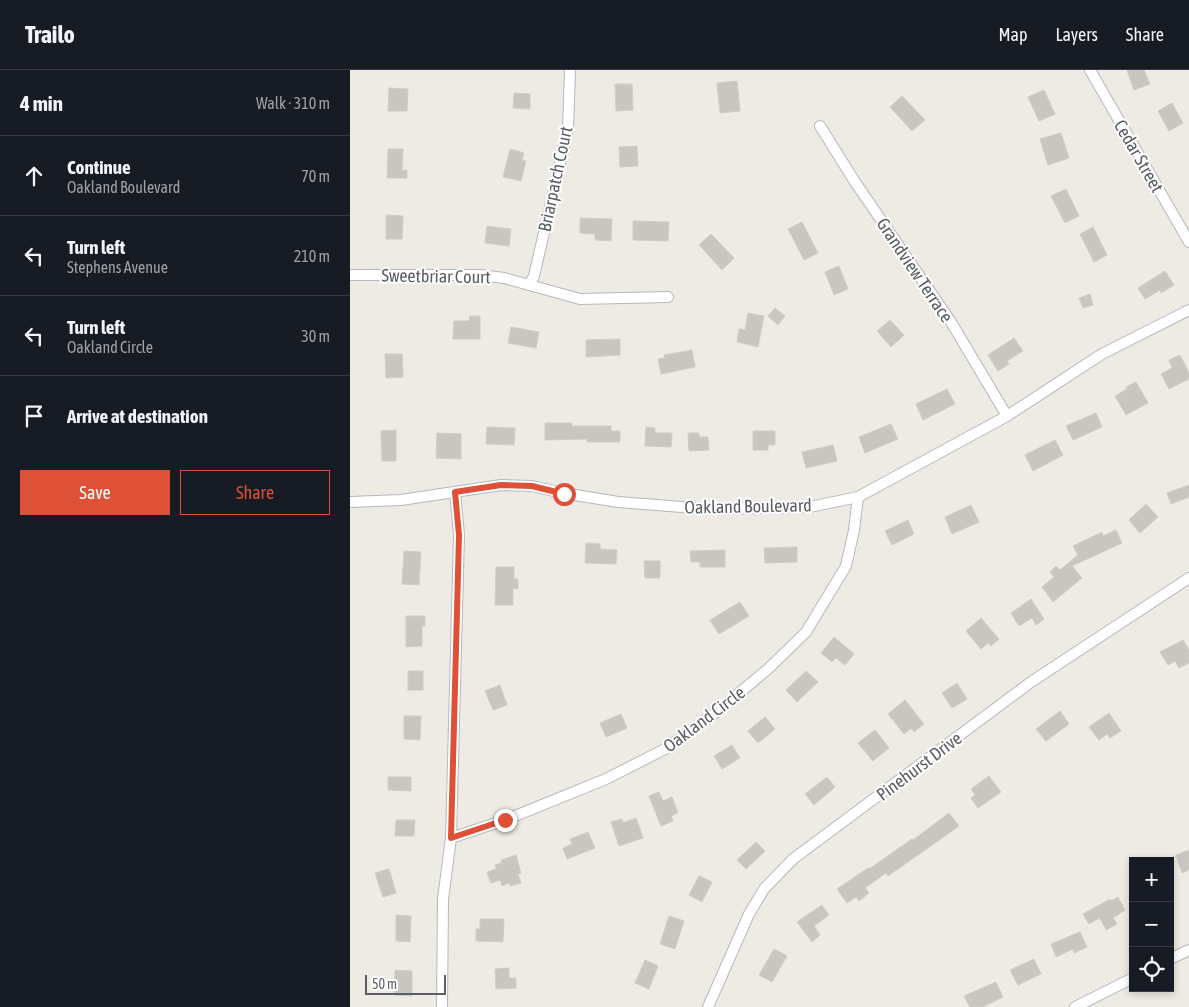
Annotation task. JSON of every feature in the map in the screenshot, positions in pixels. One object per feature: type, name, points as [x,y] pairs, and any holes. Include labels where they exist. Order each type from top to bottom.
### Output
[{"type":"street","name":"Briarpatch Court","points":[[529,285],[534,276],[568,129],[570,70]]},
{"type":"street","name":"Cedar Street","points":[[1090,70],[1189,242]]},
{"type":"street","name":"Grandview Terrace","points":[[820,126],[855,182],[951,322],[1007,416]]},
{"type":"street","name":"Sweetbriar Court","points":[[350,275],[480,275],[504,278],[580,300],[668,297]]},
{"type":"street","name":"Oakland Boulevard","points":[[350,502],[401,500],[501,485],[532,486],[564,494],[618,502],[707,509],[810,507],[858,497],[1007,416],[1102,354],[1189,310]]},
{"type":"street","points":[[442,1007],[443,899],[451,838],[459,535],[455,492]]},
{"type":"street","name":"Oakland Circle","points":[[451,838],[505,820],[606,779],[664,750],[714,714],[768,670],[806,632],[846,566],[854,530],[858,497]]},
{"type":"street","name":"Pinehurst Drive","points":[[708,1007],[749,914],[764,889],[793,859],[1031,682],[1189,578]]},
{"type":"street","points":[[1174,957],[1189,950]]},
{"type":"street","points":[[1075,1007],[1129,980]]},
{"type":"building","points":[[1127,70],[1144,70],[1150,84],[1134,90]]},
{"type":"building","points":[[737,81],[740,111],[720,113],[717,83]]},
{"type":"building","points":[[615,84],[632,84],[633,110],[616,111]]},
{"type":"building","points":[[389,88],[408,89],[407,111],[388,111]]},
{"type":"building","points":[[1044,90],[1055,114],[1039,121],[1028,97]]},
{"type":"building","points":[[514,93],[530,94],[530,109],[513,108]]},
{"type":"building","points":[[902,96],[925,120],[912,131],[890,107]]},
{"type":"building","points":[[1172,103],[1183,123],[1169,131],[1158,111]]},
{"type":"building","points":[[1061,133],[1069,158],[1048,165],[1040,139]]},
{"type":"building","points":[[637,146],[638,166],[620,167],[619,147]]},
{"type":"building","points":[[388,149],[403,149],[402,170],[407,170],[407,178],[387,178]]},
{"type":"building","points":[[510,149],[524,153],[522,160],[526,161],[521,181],[503,177]]},
{"type":"building","points":[[1066,189],[1079,216],[1065,223],[1051,196]]},
{"type":"building","points":[[386,215],[403,216],[402,239],[386,239]]},
{"type":"building","points":[[580,218],[612,219],[611,241],[595,240],[595,234],[580,233]]},
{"type":"building","points":[[633,221],[669,222],[668,241],[633,240]]},
{"type":"building","points":[[802,222],[818,253],[804,260],[788,229]]},
{"type":"building","points":[[487,226],[511,229],[509,246],[485,243]]},
{"type":"building","points":[[1093,227],[1107,255],[1094,262],[1080,234]]},
{"type":"building","points":[[711,234],[734,258],[722,270],[699,245]]},
{"type":"building","points":[[839,266],[848,289],[834,295],[825,272]]},
{"type":"building","points":[[1165,271],[1174,285],[1161,293],[1160,290],[1145,299],[1138,288]]},
{"type":"building","points":[[1090,294],[1093,305],[1083,308],[1079,298]]},
{"type":"building","points":[[775,308],[785,316],[778,325],[768,316]]},
{"type":"building","points":[[748,313],[764,316],[758,347],[737,342],[739,329],[745,330]]},
{"type":"building","points":[[470,316],[480,316],[480,339],[453,339],[454,321],[469,321]]},
{"type":"building","points":[[890,320],[904,335],[891,347],[877,331]]},
{"type":"building","points":[[511,327],[539,332],[536,348],[508,343]]},
{"type":"building","points":[[1014,338],[1023,351],[1007,361],[1009,364],[998,371],[988,355]]},
{"type":"building","points":[[620,339],[620,355],[586,357],[586,340]]},
{"type":"building","points":[[692,350],[695,367],[661,374],[658,359],[665,358],[664,355]]},
{"type":"building","points":[[385,354],[402,354],[403,377],[386,378]]},
{"type":"building","points":[[1180,355],[1189,373],[1189,379],[1169,389],[1161,374],[1172,368],[1169,360]]},
{"type":"building","points":[[1136,382],[1148,403],[1126,415],[1115,396]]},
{"type":"building","points":[[947,389],[955,404],[923,420],[916,404]]},
{"type":"building","points":[[1096,413],[1102,427],[1073,440],[1066,426]]},
{"type":"building","points":[[545,423],[571,423],[572,426],[611,426],[611,431],[620,431],[620,442],[587,442],[587,439],[545,440]]},
{"type":"building","points":[[891,424],[898,439],[865,453],[859,437]]},
{"type":"building","points":[[487,427],[515,428],[514,445],[486,444]]},
{"type":"building","points":[[646,427],[655,428],[655,433],[672,433],[671,447],[645,446]]},
{"type":"building","points":[[396,430],[396,461],[382,461],[381,431]]},
{"type":"building","points":[[753,431],[775,431],[775,445],[768,445],[768,450],[753,450]]},
{"type":"building","points":[[437,433],[461,434],[461,459],[436,458]]},
{"type":"building","points":[[688,433],[699,433],[699,437],[708,437],[709,450],[689,451]]},
{"type":"building","points":[[1055,440],[1063,455],[1033,471],[1025,455]]},
{"type":"building","points":[[833,445],[837,461],[806,468],[802,452]]},
{"type":"building","points":[[1189,485],[1189,497],[1171,504],[1167,493]]},
{"type":"building","points":[[1146,504],[1158,517],[1140,533],[1129,520]]},
{"type":"building","points":[[971,505],[979,522],[952,534],[945,517]]},
{"type":"building","points":[[908,520],[914,534],[892,545],[885,531]]},
{"type":"building","points":[[1116,530],[1122,543],[1072,566],[1082,578],[1053,602],[1042,587],[1054,577],[1050,572],[1056,566],[1060,570],[1078,555],[1073,546],[1102,532],[1103,536]]},
{"type":"building","points":[[586,543],[600,544],[600,549],[617,550],[616,564],[585,563]]},
{"type":"building","points":[[797,547],[797,562],[765,563],[764,548]]},
{"type":"building","points":[[725,550],[725,567],[700,567],[700,562],[691,562],[690,551]]},
{"type":"building","points":[[404,551],[421,552],[419,585],[402,584]]},
{"type":"building","points":[[644,561],[660,561],[660,578],[645,578]]},
{"type":"building","points":[[496,567],[514,567],[514,579],[518,579],[518,589],[513,588],[513,605],[495,605]]},
{"type":"building","points":[[1031,599],[1044,619],[1036,625],[1032,618],[1019,626],[1011,613]]},
{"type":"building","points":[[740,602],[749,616],[719,634],[710,620]]},
{"type":"building","points":[[406,616],[425,616],[425,626],[422,626],[422,646],[406,647]]},
{"type":"building","points":[[981,618],[999,639],[991,646],[988,643],[981,649],[966,631]]},
{"type":"building","points":[[834,637],[854,654],[845,665],[836,658],[832,662],[821,653]]},
{"type":"building","points":[[1183,640],[1189,650],[1189,663],[1179,668],[1175,661],[1168,665],[1160,652]]},
{"type":"building","points":[[408,671],[423,671],[423,690],[408,690]]},
{"type":"building","points":[[806,671],[818,682],[797,702],[786,690]]},
{"type":"building","points":[[957,683],[967,699],[952,708],[942,693]]},
{"type":"building","points":[[500,685],[507,705],[493,710],[485,691]]},
{"type":"building","points":[[905,700],[924,724],[914,732],[911,728],[904,734],[888,714]]},
{"type":"building","points":[[1060,711],[1069,724],[1046,741],[1036,729]]},
{"type":"building","points":[[1109,713],[1121,731],[1110,738],[1107,734],[1099,740],[1089,727]]},
{"type":"building","points":[[621,714],[627,728],[606,737],[600,723]]},
{"type":"building","points":[[404,716],[421,716],[420,740],[404,739]]},
{"type":"building","points":[[765,717],[775,729],[758,743],[748,731]]},
{"type":"building","points":[[875,730],[889,748],[873,761],[858,743]]},
{"type":"building","points":[[732,745],[740,758],[722,769],[714,756]]},
{"type":"building","points":[[989,776],[1001,792],[978,808],[971,798],[975,795],[971,789]]},
{"type":"building","points":[[388,777],[411,777],[411,791],[388,790]]},
{"type":"building","points":[[827,777],[835,787],[814,805],[805,794]]},
{"type":"building","points":[[659,792],[663,801],[672,797],[678,813],[671,816],[673,821],[661,826],[649,796]]},
{"type":"building","points":[[949,813],[959,826],[888,876],[886,873],[865,888],[869,893],[859,901],[856,897],[847,903],[837,889],[913,840]]},
{"type":"building","points":[[636,818],[643,838],[619,846],[611,822],[622,819],[623,823]]},
{"type":"building","points":[[396,820],[415,820],[414,836],[395,836]]},
{"type":"building","points":[[588,832],[595,848],[567,859],[563,848],[572,844],[570,839]]},
{"type":"building","points":[[756,842],[765,851],[746,869],[737,860]]},
{"type":"building","points":[[1189,850],[1189,870],[1182,873],[1176,855]]},
{"type":"building","points":[[516,855],[521,873],[518,874],[521,883],[510,886],[509,883],[502,886],[500,880],[491,883],[487,872],[496,869],[495,865],[502,863],[501,860]]},
{"type":"building","points":[[389,869],[396,893],[383,897],[375,873]]},
{"type":"building","points":[[699,876],[712,882],[702,902],[689,895]]},
{"type":"building","points":[[1118,897],[1125,910],[1113,918],[1117,924],[1106,930],[1100,918],[1089,924],[1083,914],[1110,899],[1111,901]]},
{"type":"building","points":[[822,905],[829,915],[814,926],[820,935],[812,942],[797,922]]},
{"type":"building","points":[[396,915],[411,916],[410,942],[396,941]]},
{"type":"building","points":[[669,916],[684,921],[675,949],[660,944]]},
{"type":"building","points":[[480,919],[504,919],[503,942],[476,941],[476,929],[480,929]]},
{"type":"building","points":[[1080,932],[1087,947],[1074,953],[1073,949],[1056,957],[1051,944]]},
{"type":"building","points":[[774,949],[787,956],[772,982],[759,975]]},
{"type":"building","points":[[1034,959],[1041,974],[1018,985],[1010,970]]},
{"type":"building","points":[[645,960],[658,966],[649,989],[635,983]]},
{"type":"building","points":[[509,968],[509,978],[516,978],[516,988],[496,989],[495,969]]},
{"type":"building","points":[[395,970],[412,971],[412,996],[394,995]]},
{"type":"building","points":[[996,982],[1003,997],[983,1007],[970,1007],[964,996]]},
{"type":"route","points":[[505,820],[451,838],[459,535],[455,492],[501,485],[532,486],[564,494]]}]
